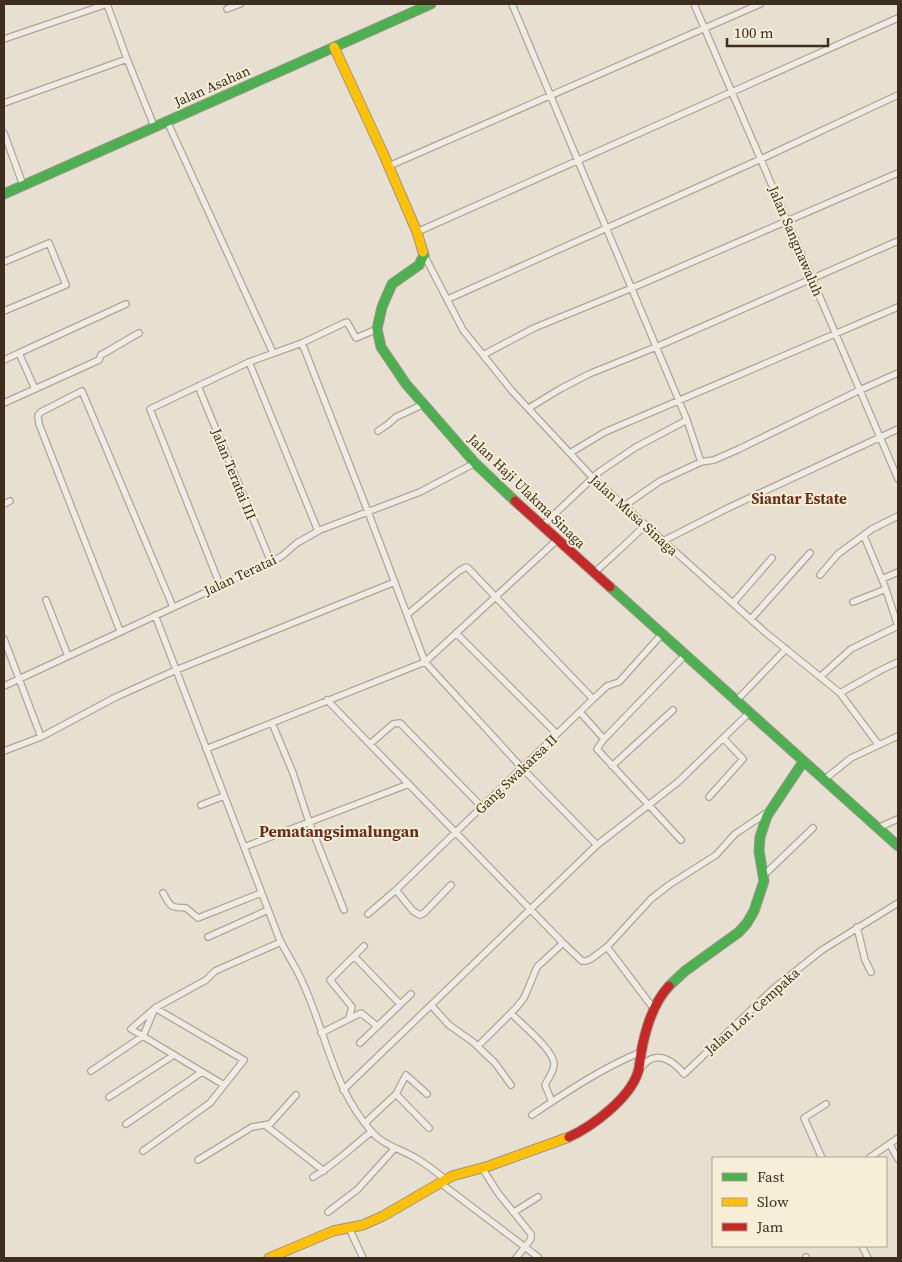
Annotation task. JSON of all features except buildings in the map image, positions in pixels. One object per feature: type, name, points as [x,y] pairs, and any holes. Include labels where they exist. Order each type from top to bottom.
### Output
[{"type":"main road","name":"Jalan Asahan","points":[[4,194],[430,4]]},
{"type":"main road","points":[[334,47],[389,166],[417,232],[424,255],[419,265],[392,284],[382,307],[377,330]]},
{"type":"main road","name":"Jalan Haji Ulakma Sinaga","points":[[377,330],[378,340],[386,356],[475,463],[557,540],[898,846]]},
{"type":"main road","points":[[269,1258],[333,1231],[363,1225],[442,1181],[571,1136],[587,1128],[613,1108],[625,1095],[638,1072],[641,1052],[654,1008],[667,988],[685,971],[734,936],[747,923],[762,888],[764,875],[759,851],[763,825],[803,762]]},
{"type":"street","points":[[4,39],[107,4],[154,126]]},
{"type":"street","points":[[227,9],[240,4]]},
{"type":"street","points":[[512,4],[687,420],[701,462]]},
{"type":"street","name":"Jalan Sangnawaluh","points":[[694,4],[898,479]]},
{"type":"street","points":[[389,166],[760,4]]},
{"type":"street","points":[[417,232],[898,18]]},
{"type":"street","points":[[4,103],[127,59]]},
{"type":"street","points":[[448,299],[898,96]]},
{"type":"street","points":[[167,120],[273,353]]},
{"type":"street","points":[[4,133],[23,185]]},
{"type":"street","points":[[483,355],[534,328],[632,288],[898,173]]},
{"type":"street","points":[[529,408],[574,382],[898,241]]},
{"type":"street","points":[[4,262],[49,243],[66,285],[4,311]]},
{"type":"street","name":"Jalan Musa Sinaga","points":[[424,255],[463,330],[529,408],[593,478],[750,619],[840,693],[878,744]]},
{"type":"street","points":[[4,360],[126,304]]},
{"type":"street","points":[[570,453],[605,432],[898,307]]},
{"type":"street","points":[[220,585],[150,409],[249,362],[302,343],[347,322],[356,338],[377,330]]},
{"type":"street","points":[[4,403],[99,360],[101,355],[140,333]]},
{"type":"street","points":[[302,343],[425,662],[522,768],[597,845]]},
{"type":"street","points":[[18,353],[35,389]]},
{"type":"street","points":[[249,362],[318,531]]},
{"type":"street","points":[[624,506],[649,487],[701,462],[714,460],[739,449],[860,390],[898,374]]},
{"type":"street","name":"Jalan Teratai III","points":[[198,386],[271,562]]},
{"type":"street","points":[[120,632],[38,420],[38,415],[46,409],[82,391],[173,607]]},
{"type":"street","points":[[378,431],[396,417],[424,404]]},
{"type":"street","points":[[542,526],[593,478],[620,458],[636,447],[687,420]]},
{"type":"street","points":[[663,541],[728,508],[898,429]]},
{"type":"street","name":"Jalan Teratai","points":[[4,686],[271,562],[282,556],[297,543],[318,531],[431,487],[475,463]]},
{"type":"street","points":[[820,575],[838,554],[872,529],[898,516]]},
{"type":"street","points":[[594,573],[618,550],[626,545],[645,525]]},
{"type":"street","points":[[820,677],[851,649],[898,626],[886,589],[864,536]]},
{"type":"street","points":[[206,749],[425,662],[557,540]]},
{"type":"street","points":[[750,619],[810,553]]},
{"type":"street","points":[[733,603],[772,558]]},
{"type":"street","points":[[408,614],[466,567],[496,596],[593,699]]},
{"type":"street","points":[[882,580],[898,572]]},
{"type":"street","points":[[4,751],[41,737],[116,697],[176,670],[395,582]]},
{"type":"street","points":[[852,602],[886,589]]},
{"type":"street","points":[[46,600],[68,656]]},
{"type":"street","points":[[155,615],[261,893],[281,942],[302,982],[343,1090],[353,1108],[380,1140],[414,1157],[538,1257]]},
{"type":"street","points":[[456,633],[557,734]]},
{"type":"street","name":"Gang Swakarsa II","points":[[368,914],[396,890],[593,699],[608,686],[619,682],[662,634]]},
{"type":"street","points":[[4,639],[41,737]]},
{"type":"street","points":[[736,701],[786,649]]},
{"type":"street","points":[[681,840],[597,749],[685,655]]},
{"type":"street","points":[[840,693],[898,662]]},
{"type":"street","points":[[327,700],[582,961],[586,961],[607,947],[651,899],[716,854],[735,834],[771,810]]},
{"type":"street","points":[[612,766],[672,710]]},
{"type":"street","points":[[580,712],[604,740]]},
{"type":"street","points":[[343,1090],[597,845],[678,782],[749,713]]},
{"type":"street","points":[[272,723],[293,773],[344,910]]},
{"type":"street","points":[[370,744],[393,724],[400,723],[482,807]]},
{"type":"street","points":[[825,779],[851,758],[898,736]]},
{"type":"street","points":[[709,798],[743,759],[723,738]]},
{"type":"street","points":[[244,847],[409,784]]},
{"type":"street","points":[[201,805],[224,796]]},
{"type":"street","points":[[878,828],[898,819]]},
{"type":"street","points":[[764,875],[813,828]]},
{"type":"street","points":[[396,890],[412,911],[420,915],[451,885]]},
{"type":"street","points":[[163,894],[171,907],[186,908],[196,918],[200,918],[261,893]]},
{"type":"street","name":"Jalan Lor. Cempaka","points":[[638,1072],[649,1060],[664,1058],[671,1060],[684,1074],[773,988],[822,950],[898,903]]},
{"type":"street","points":[[208,937],[268,910]]},
{"type":"street","points":[[857,927],[865,960],[871,972]]},
{"type":"street","points":[[224,1085],[131,1029],[155,1008],[206,980],[214,971],[281,942]]},
{"type":"street","points":[[478,1046],[524,998],[537,967],[563,943]]},
{"type":"street","points":[[348,1018],[352,1007],[330,980],[364,946]]},
{"type":"street","points":[[607,947],[654,1008]]},
{"type":"street","points":[[354,956],[400,1004]]},
{"type":"street","points":[[360,1043],[411,994]]},
{"type":"street","points":[[431,1005],[449,1025],[478,1046],[495,1063],[511,1086]]},
{"type":"street","points":[[91,1071],[143,1036],[155,1008]]},
{"type":"street","points":[[143,1151],[210,1103],[244,1060],[155,1008]]},
{"type":"street","points":[[321,1033],[361,1013],[376,1026]]},
{"type":"street","points":[[511,1013],[543,1045],[553,1058],[554,1065],[545,1086],[552,1102]]},
{"type":"street","points":[[532,1115],[589,1077],[618,1061],[641,1052]]},
{"type":"street","points":[[109,1097],[174,1055]]},
{"type":"street","points":[[126,1124],[202,1072]]},
{"type":"street","points":[[365,1124],[396,1094],[406,1075],[427,1094]]},
{"type":"street","points":[[396,1094],[429,1128]]},
{"type":"street","points":[[198,1160],[252,1128],[274,1121],[296,1096]]},
{"type":"street","points":[[822,1157],[804,1118],[826,1104]]},
{"type":"street","points":[[265,1125],[324,1171]]},
{"type":"street","points":[[313,1178],[324,1171],[349,1148],[372,1132]]},
{"type":"street","points":[[871,1157],[898,1138]]},
{"type":"street","points":[[890,1145],[898,1159]]},
{"type":"street","points":[[328,1212],[358,1189],[395,1148]]},
{"type":"street","points":[[482,1168],[498,1193],[532,1237],[516,1258]]},
{"type":"street","points":[[514,1212],[538,1197]]},
{"type":"street","points":[[349,1228],[363,1258]]},
{"type":"traffic: fast","points":[[4,194],[431,4]]},
{"type":"traffic: fast","points":[[423,252],[424,255],[419,265],[392,284],[382,307],[377,329],[381,347],[406,384],[475,463],[515,501]]},
{"type":"traffic: fast","points":[[610,587],[898,846]]},
{"type":"traffic: fast","points":[[669,986],[685,971],[739,932],[747,923],[754,911],[764,881],[759,851],[760,837],[767,816],[803,762]]},
{"type":"traffic: slow","points":[[334,47],[383,153],[417,232],[423,252]]},
{"type":"traffic: slow","points":[[269,1258],[333,1231],[363,1225],[383,1216],[452,1176],[489,1166],[569,1137]]},
{"type":"traffic: jam","points":[[515,501],[610,587]]},
{"type":"traffic: jam","points":[[569,1137],[589,1126],[610,1110],[634,1082],[639,1070],[650,1018],[658,1001],[669,986]]},
{"type":"district","name":"Siantar Estate","points":[[799,498]]},
{"type":"district","name":"Pematangsimalungan","points":[[339,831]]}]
